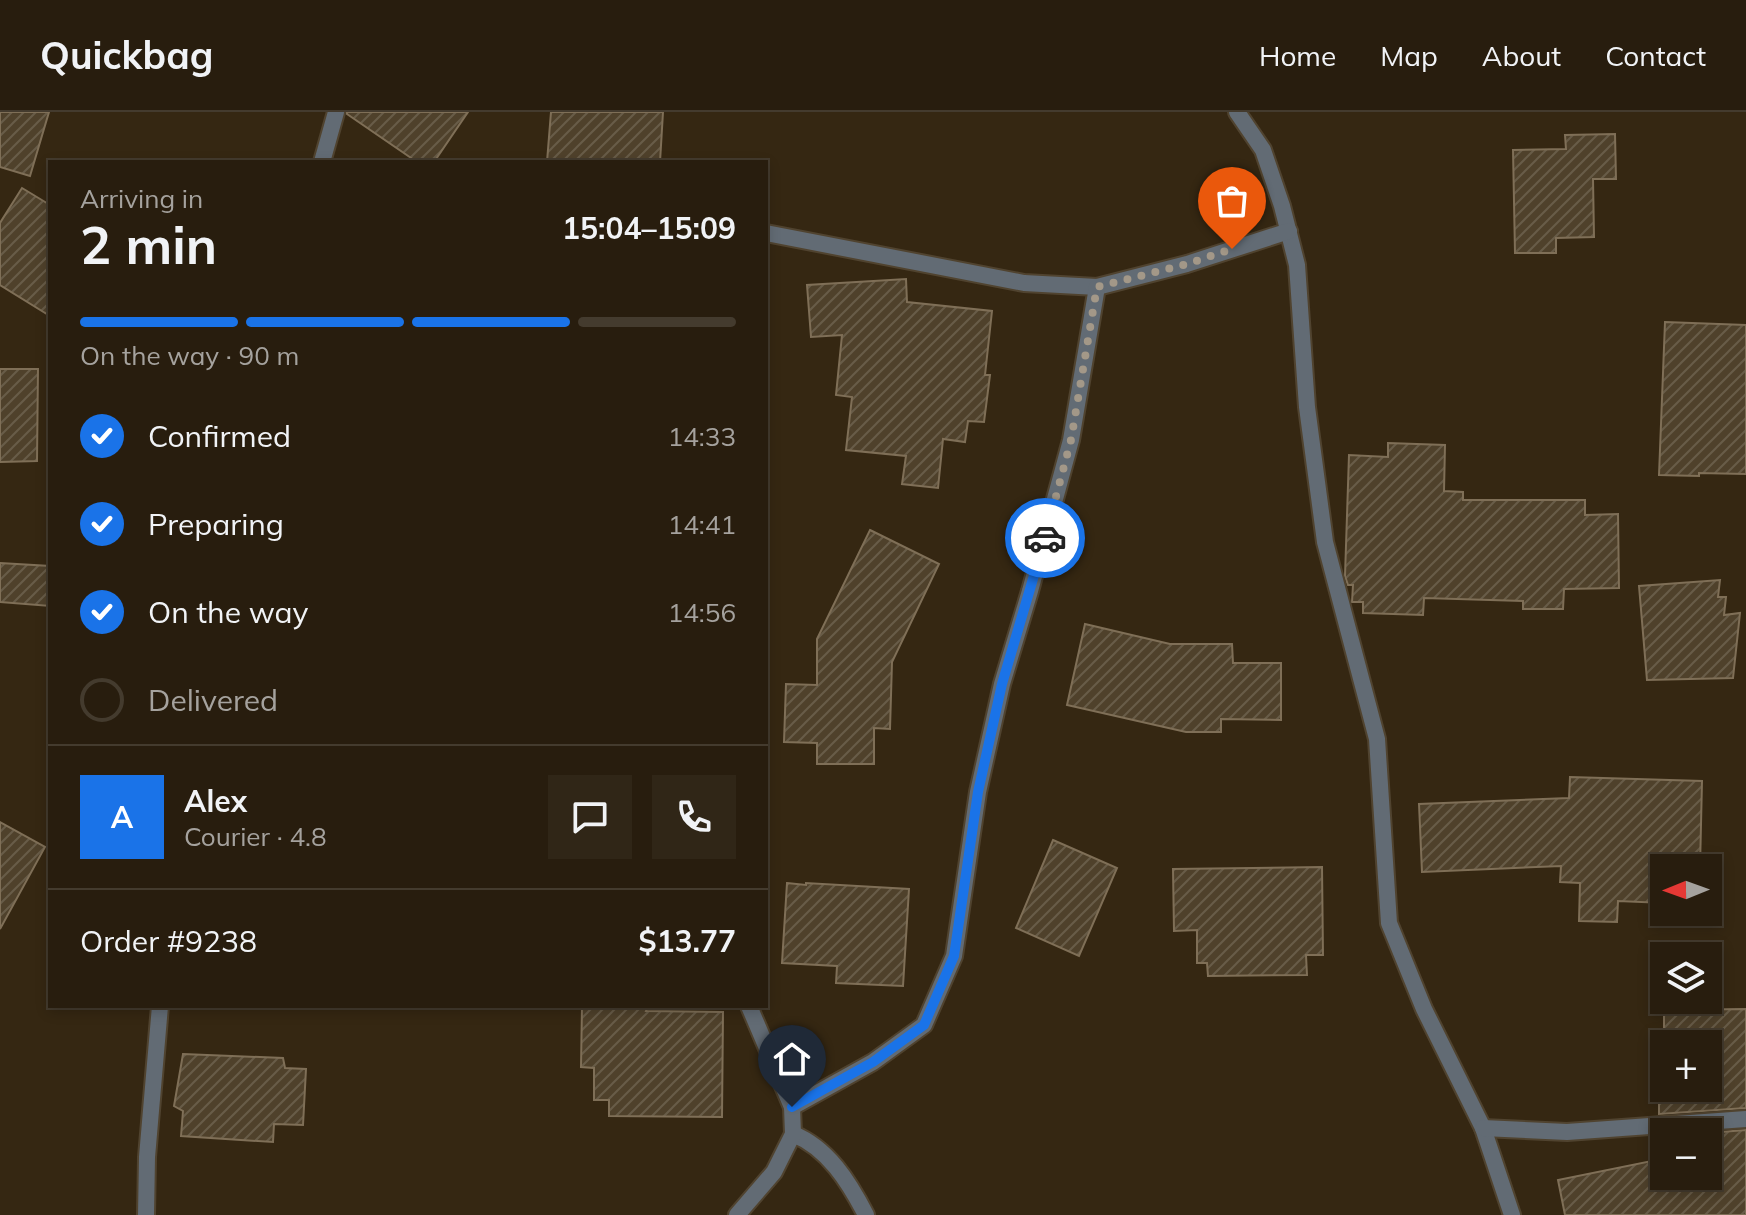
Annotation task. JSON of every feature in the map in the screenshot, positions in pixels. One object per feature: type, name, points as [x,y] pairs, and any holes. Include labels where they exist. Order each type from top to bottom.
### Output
[{"type":"street","points":[[323,160],[336,112]]},
{"type":"street","points":[[1240,114],[1263,150],[1297,265],[1307,407],[1325,542],[1377,739],[1389,923],[1424,1009],[1483,1128],[1512,1215]]},
{"type":"street","points":[[768,233],[1024,283],[1097,287],[1187,264],[1289,231]]},
{"type":"street","points":[[792,1107],[873,1062],[924,1025],[954,956],[978,792],[1002,684],[1071,440],[1097,287]]},
{"type":"street","points":[[146,1215],[147,1157],[160,1008]]},
{"type":"street","points":[[737,1215],[774,1172],[793,1134],[792,1107],[750,1008]]},
{"type":"street","points":[[1483,1128],[1567,1132],[1746,1119]]},
{"type":"street","points":[[793,1134],[808,1140],[823,1152],[853,1189],[866,1215]]},
{"type":"building","points":[[0,112],[49,112],[30,176],[0,167]]},
{"type":"building","points":[[468,112],[435,160],[414,160],[347,114]]},
{"type":"building","points":[[551,112],[663,112],[660,160],[547,160]]},
{"type":"building","points":[[1615,134],[1616,179],[1593,179],[1594,237],[1556,238],[1556,253],[1515,253],[1513,150],[1566,149],[1565,135]]},
{"type":"building","points":[[22,188],[48,204],[48,315],[0,285],[0,223]]},
{"type":"building","points":[[906,279],[907,302],[992,311],[985,375],[990,375],[984,422],[968,421],[965,442],[943,439],[938,488],[902,484],[906,456],[846,450],[852,397],[836,395],[842,335],[811,337],[807,285]]},
{"type":"building","points":[[1665,322],[1746,325],[1746,474],[1659,475]]},
{"type":"building","points":[[0,369],[38,369],[37,461],[0,462]]},
{"type":"building","points":[[1388,443],[1445,445],[1444,491],[1463,492],[1463,500],[1585,500],[1585,515],[1618,514],[1619,588],[1564,589],[1563,609],[1523,609],[1523,601],[1424,598],[1423,615],[1363,613],[1363,602],[1352,602],[1353,585],[1348,585],[1345,576],[1349,455],[1388,457]]},
{"type":"building","points":[[870,530],[939,564],[892,662],[890,729],[874,728],[874,764],[817,764],[817,743],[784,742],[786,684],[817,685],[817,639]]},
{"type":"building","points":[[0,563],[48,566],[48,606],[0,602]]},
{"type":"building","points":[[1720,580],[1718,597],[1726,597],[1724,615],[1740,613],[1733,678],[1647,680],[1639,586]]},
{"type":"building","points":[[1085,624],[1170,644],[1232,644],[1233,663],[1281,663],[1281,720],[1221,719],[1221,732],[1186,732],[1067,705]]},
{"type":"building","points":[[1570,777],[1702,781],[1700,854],[1650,854],[1650,902],[1618,901],[1617,922],[1579,921],[1580,883],[1560,882],[1561,866],[1422,872],[1419,804],[1569,798]]},
{"type":"building","points":[[0,822],[45,847],[0,929]]},
{"type":"building","points":[[1053,840],[1117,868],[1079,956],[1016,928]]},
{"type":"building","points":[[1322,867],[1323,955],[1306,955],[1307,975],[1208,976],[1207,963],[1197,963],[1197,930],[1174,931],[1173,869]]},
{"type":"building","points":[[787,883],[909,889],[903,986],[836,983],[837,966],[782,963]]},
{"type":"building","points":[[582,1008],[723,1012],[722,1117],[609,1116],[609,1100],[594,1100],[594,1068],[581,1067]]},
{"type":"building","points":[[1722,1009],[1746,1009],[1746,1108],[1659,1114],[1659,1102],[1722,1102],[1722,1030],[1664,1030],[1664,1014],[1722,1014]]},
{"type":"building","points":[[183,1054],[283,1058],[285,1068],[306,1069],[303,1125],[274,1124],[273,1142],[181,1136],[183,1111],[174,1106]]},
{"type":"building","points":[[1746,1130],[1746,1215],[1565,1215],[1558,1180],[1650,1161],[1650,1190],[1722,1190],[1722,1132]]},
{"type":"way so far","points":[[1045,538],[1071,440],[1097,287],[1232,249]]},
{"type":"route","points":[[792,1107],[873,1062],[924,1025],[954,956],[978,792],[1002,684],[1045,538]]}]
